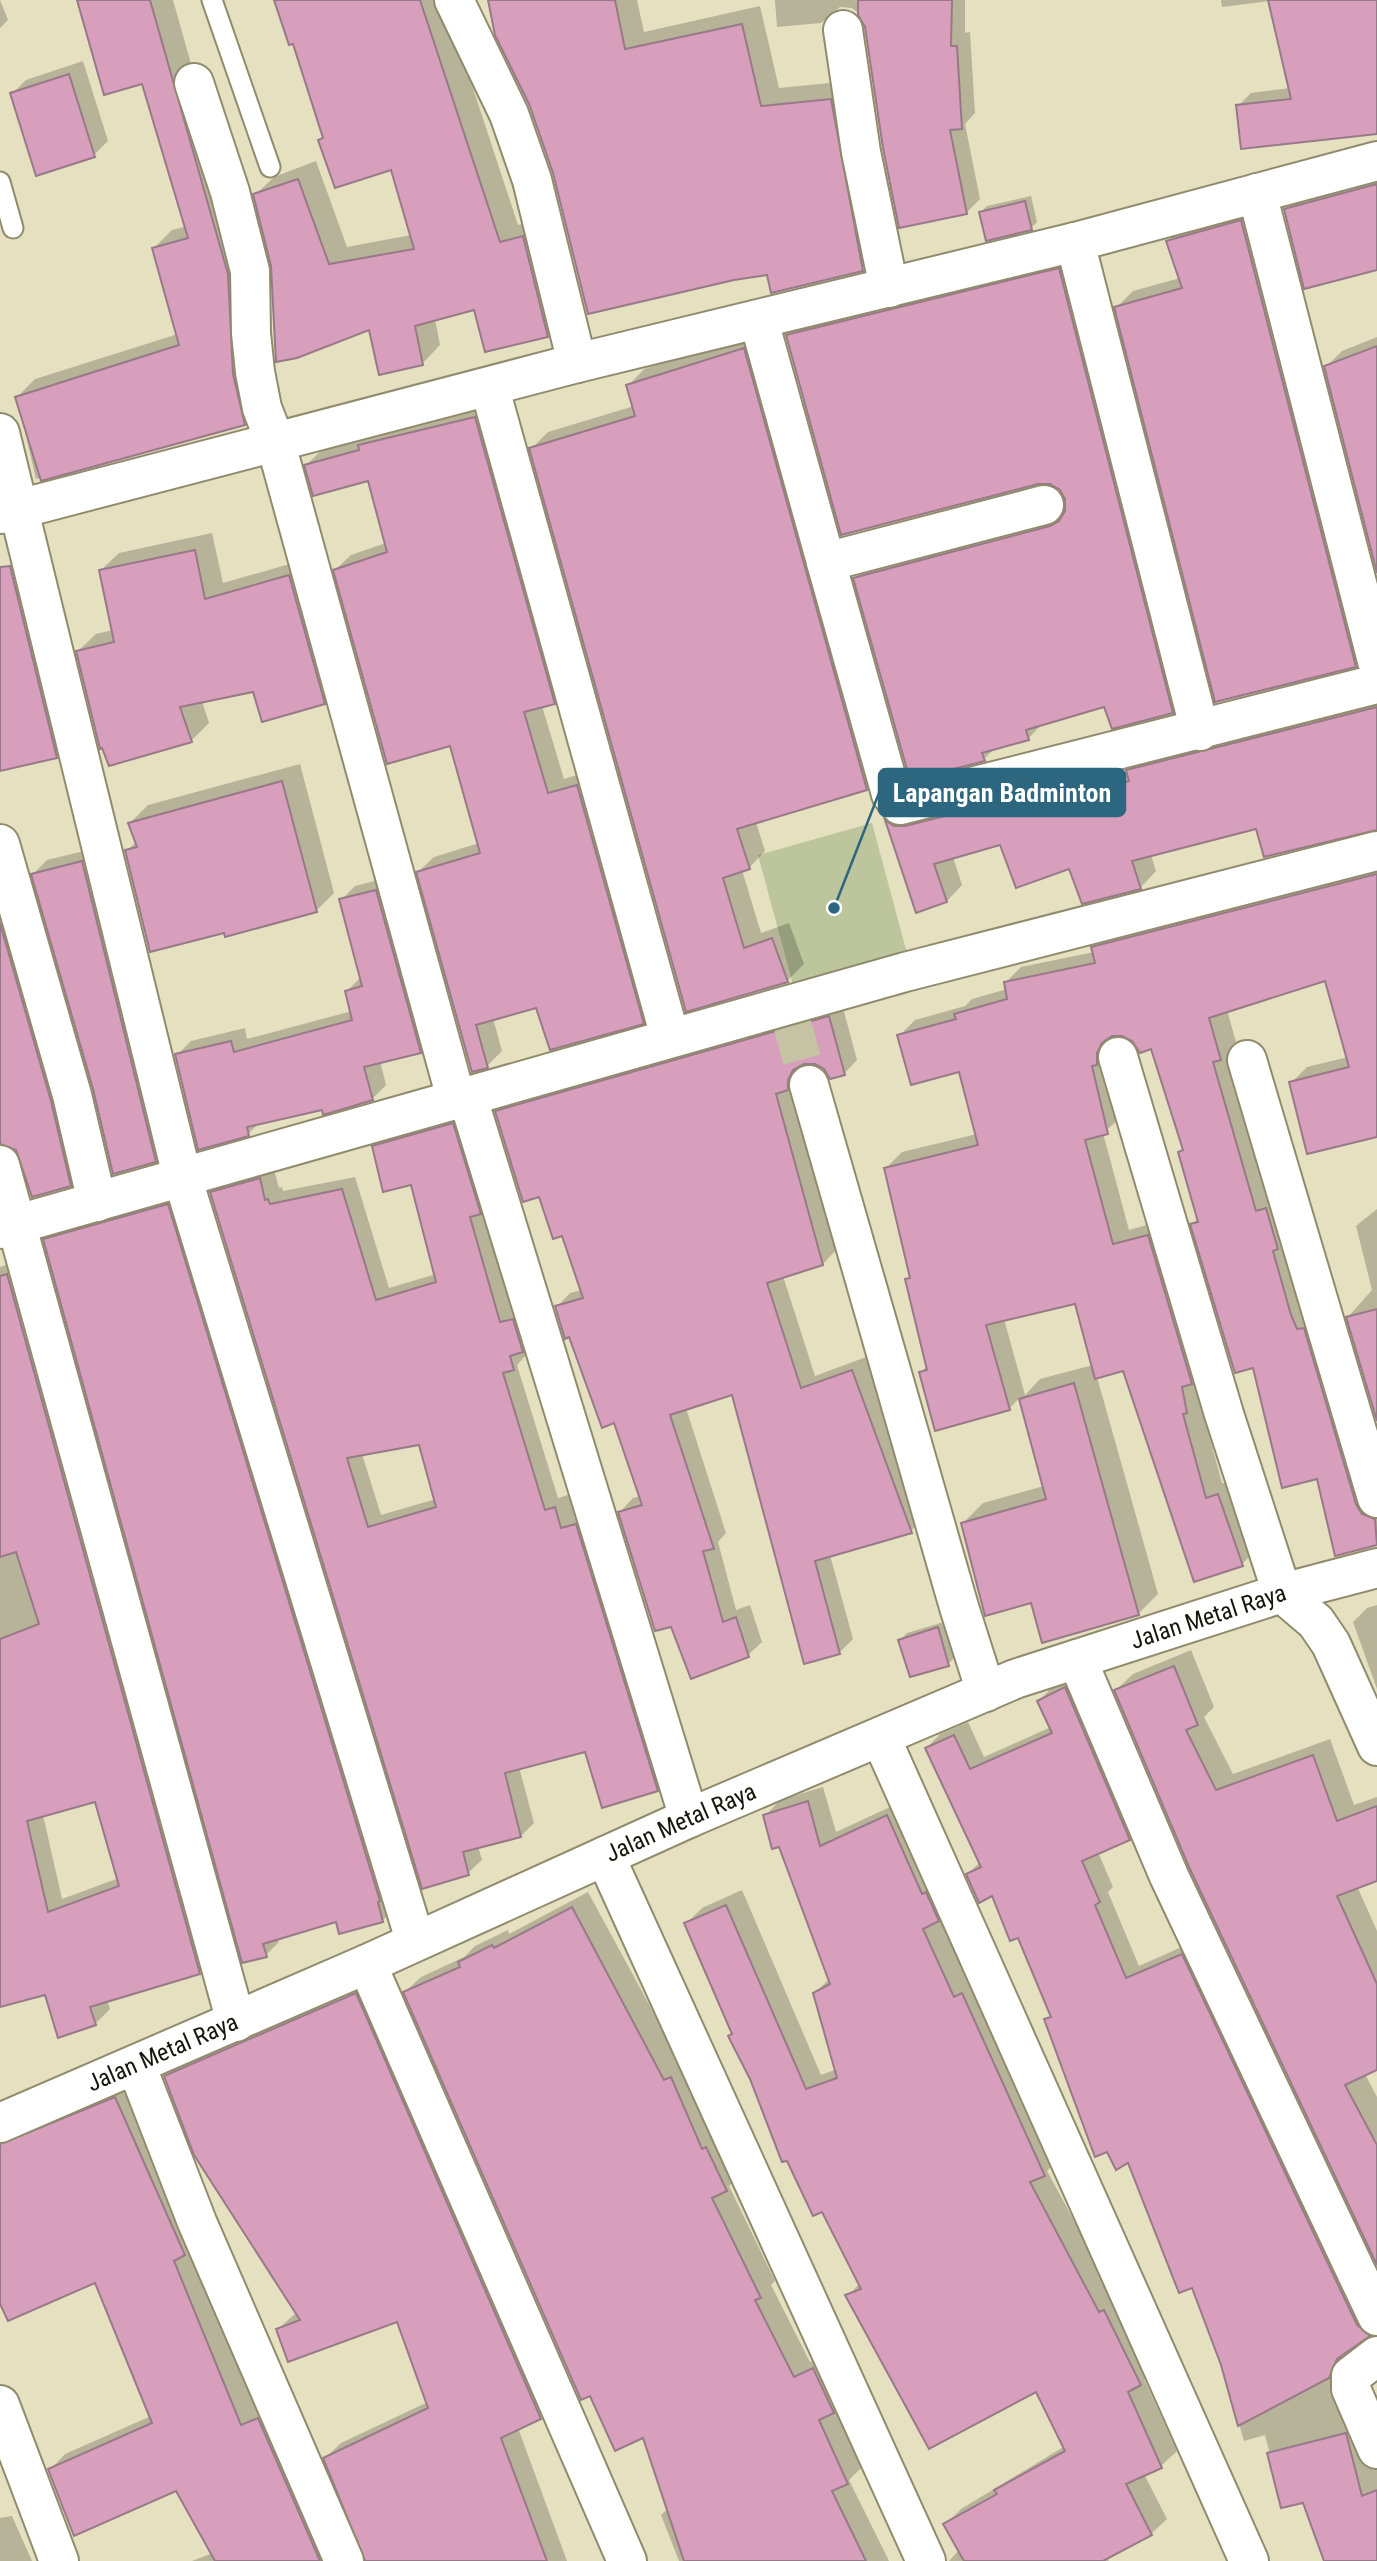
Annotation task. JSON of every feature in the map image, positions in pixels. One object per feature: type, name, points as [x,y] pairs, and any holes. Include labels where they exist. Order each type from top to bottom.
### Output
[{"type":"street","points":[[454,0],[509,114],[532,180],[577,363]]},
{"type":"street","points":[[843,30],[859,139],[889,288]]},
{"type":"street","points":[[194,83],[230,192],[250,271],[251,333],[262,408],[276,444],[461,1097],[689,1818]]},
{"type":"street","points":[[10,511],[490,389],[577,363],[759,321],[1075,242],[1377,161]]},
{"type":"street","points":[[1256,193],[1377,662]]},
{"type":"street","points":[[1075,242],[1200,731]]},
{"type":"street","points":[[759,321],[891,794],[900,805],[1377,684]]},
{"type":"street","points":[[490,389],[670,1037]]},
{"type":"street","points":[[0,433],[10,511],[182,1176],[415,1940]]},
{"type":"street","points":[[826,562],[1044,505]]},
{"type":"street","points":[[0,844],[72,1095],[97,1202]]},
{"type":"street","points":[[9,1227],[670,1037],[789,1014],[1377,851]]},
{"type":"street","points":[[1118,1057],[1224,1414],[1282,1593],[1316,1622],[1331,1644],[1377,1746]]},
{"type":"street","points":[[1247,1060],[1377,1498]]},
{"type":"street","points":[[809,1085],[959,1607],[986,1692]]},
{"type":"street","points":[[0,1165],[9,1227],[236,2022]]},
{"type":"street","name":"Jalan Metal Raya","points":[[0,2123],[236,2022],[689,1818],[1015,1679],[1282,1593],[1377,1568]]},
{"type":"street","points":[[1077,1660],[1169,1876],[1377,2316]]},
{"type":"street","points":[[881,1738],[1249,2561]]},
{"type":"street","points":[[605,1856],[926,2561]]},
{"type":"street","points":[[367,1964],[627,2561]]},
{"type":"street","points":[[136,2065],[197,2222],[345,2561]]},
{"type":"street","points":[[1377,2356],[1351,2376],[1351,2389],[1377,2449]]},
{"type":"street","points":[[0,2405],[59,2561]]},
{"type":"lane","points":[[212,0],[270,167]]},
{"type":"lane","points":[[0,182],[13,228]]},
{"type":"green space","points":[[872,823],[909,961],[795,992],[758,855]]},
{"type":"building","points":[[77,0],[150,0],[228,274],[233,374],[245,425],[41,481],[15,397],[179,345],[152,248],[188,238],[142,84],[104,95]]},
{"type":"building","points":[[274,0],[420,0],[500,242],[523,236],[548,337],[485,352],[474,310],[415,326],[423,365],[379,375],[369,330],[297,358],[276,362],[271,266],[253,194],[298,179],[329,264],[414,249],[391,170],[335,188],[318,140],[323,138],[293,44],[289,45]]},
{"type":"building","points":[[488,0],[615,0],[625,49],[742,24],[761,106],[831,99],[863,271],[771,293],[767,275],[734,280],[588,314],[553,173],[529,104],[495,35]]},
{"type":"building","points":[[858,0],[952,0],[951,46],[957,46],[962,129],[950,130],[967,214],[899,228],[883,148],[865,27],[858,15]]},
{"type":"building","points":[[1268,0],[1377,0],[1377,134],[1241,149],[1236,105],[1291,99]]},
{"type":"building","points":[[69,74],[95,157],[36,176],[10,93]]},
{"type":"building","points":[[1377,184],[1377,270],[1304,289],[1284,209]]},
{"type":"building","points":[[1025,201],[1032,230],[986,241],[979,212]]},
{"type":"building","points":[[1241,220],[1356,667],[1215,702],[1114,307],[1182,288],[1166,241]]},
{"type":"building","points":[[1059,268],[1173,713],[1112,729],[1104,707],[1026,730],[1029,740],[982,753],[985,761],[910,780],[853,578],[1050,526],[1059,521],[1065,511],[1065,499],[1060,490],[1050,484],[1038,484],[841,535],[786,335]]},
{"type":"building","points":[[1377,346],[1377,573],[1324,366]]},
{"type":"building","points":[[744,348],[867,790],[737,829],[750,869],[723,878],[744,948],[772,938],[788,982],[686,1012],[529,448],[635,416],[626,385]]},
{"type":"building","points":[[475,417],[555,704],[524,712],[548,793],[577,785],[644,1024],[550,1050],[536,1008],[476,1025],[488,1068],[472,1072],[416,872],[480,853],[450,746],[387,764],[333,570],[387,552],[368,481],[313,496],[304,465],[359,450],[358,445]]},
{"type":"building","points":[[195,550],[205,599],[289,575],[325,704],[262,722],[253,692],[180,707],[192,742],[109,766],[102,748],[100,749],[76,651],[114,642],[99,570]]},
{"type":"building","points":[[10,566],[57,758],[0,771],[0,567]]},
{"type":"building","points":[[1377,707],[1377,830],[1264,857],[1256,829],[1132,861],[1141,889],[1082,904],[1069,869],[1016,888],[1000,845],[934,864],[947,902],[916,913],[885,820],[894,826],[905,826],[997,803],[1000,815],[1129,781],[1126,770]]},
{"type":"building","points":[[282,781],[317,912],[225,937],[224,933],[150,952],[125,850],[137,847],[128,823]]},
{"type":"building","points":[[82,861],[156,1162],[113,1174],[93,1089],[31,874]]},
{"type":"building","points":[[1377,874],[1377,1137],[1307,1154],[1289,1082],[1349,1067],[1325,981],[1209,1018],[1221,1060],[1213,1062],[1256,1211],[1266,1208],[1278,1249],[1273,1251],[1291,1315],[1297,1329],[1304,1328],[1356,1504],[1362,1514],[1375,1519],[1377,1545],[1335,1556],[1317,1479],[1282,1488],[1253,1368],[1235,1373],[1190,1224],[1198,1222],[1178,1152],[1183,1150],[1151,1049],[1140,1053],[1132,1041],[1122,1036],[1112,1036],[1102,1043],[1097,1053],[1097,1065],[1092,1066],[1108,1134],[1085,1140],[1113,1244],[1148,1235],[1192,1384],[1182,1387],[1187,1413],[1183,1414],[1206,1498],[1218,1494],[1243,1566],[1194,1582],[1123,1371],[1095,1379],[1075,1304],[986,1325],[1010,1410],[935,1431],[919,1372],[927,1370],[905,1279],[910,1278],[884,1168],[978,1145],[959,1072],[911,1085],[897,1035],[956,1019],[954,1014],[1007,999],[1004,982],[1095,963],[1091,947]]},
{"type":"building","points":[[376,890],[421,1053],[364,1067],[373,1100],[323,1115],[322,1110],[247,1127],[249,1136],[198,1150],[175,1054],[231,1041],[234,1052],[352,1020],[345,991],[362,986],[339,899]]},
{"type":"building","points":[[0,923],[51,1101],[71,1186],[32,1197],[16,1150],[0,1144]]},
{"type":"building","points":[[829,1016],[845,1075],[830,1079],[824,1069],[815,1064],[804,1064],[793,1070],[788,1080],[788,1090],[776,1094],[823,1265],[767,1283],[801,1388],[852,1370],[912,1533],[815,1561],[840,1654],[804,1664],[732,1395],[670,1415],[714,1549],[703,1551],[723,1622],[736,1617],[749,1657],[691,1679],[671,1627],[655,1631],[618,1512],[642,1505],[614,1423],[602,1428],[569,1337],[565,1339],[555,1306],[583,1298],[562,1236],[553,1239],[539,1197],[523,1202],[495,1111]]},
{"type":"building","points":[[453,1123],[481,1214],[470,1217],[500,1322],[513,1319],[523,1352],[510,1356],[514,1370],[503,1373],[545,1510],[555,1507],[561,1528],[576,1524],[658,1791],[602,1808],[585,1752],[505,1773],[521,1837],[463,1852],[469,1875],[422,1889],[210,1192],[260,1178],[265,1200],[268,1199],[270,1204],[342,1189],[376,1300],[436,1282],[411,1185],[383,1192],[372,1146]],"holes":[[[419,1445],[436,1507],[368,1527],[347,1458]]]},
{"type":"building","points":[[168,1204],[380,1901],[378,1902],[383,1922],[339,1934],[336,1922],[263,1944],[267,1957],[242,1963],[43,1239]]},
{"type":"building","points":[[7,1274],[200,1974],[90,2007],[96,2025],[58,2038],[45,1995],[0,2007],[0,1639],[39,1624],[16,1552],[0,1557],[0,1276]],"holes":[[[95,1802],[119,1886],[48,1912],[27,1821]]]},
{"type":"building","points":[[1377,1309],[1377,1421],[1346,1317]]},
{"type":"building","points":[[1074,1383],[1139,1615],[1042,1643],[1031,1603],[985,1616],[961,1523],[1046,1499],[1019,1399]]},
{"type":"building","points":[[938,1627],[949,1666],[910,1677],[898,1640]]},
{"type":"building","points":[[1174,1666],[1198,1725],[1186,1730],[1216,1790],[1313,1755],[1337,1821],[1377,1806],[1377,1881],[1337,1896],[1377,1984],[1377,2070],[1345,2085],[1377,2145],[1377,2265],[1189,1867],[1114,1690]]},
{"type":"building","points":[[1065,1687],[1130,1840],[1082,1861],[1100,1902],[1095,1905],[1126,1978],[1182,1954],[1357,2325],[1370,2336],[1337,2359],[1329,2378],[1238,2426],[1221,2365],[1192,2288],[1179,2293],[1128,2163],[1116,2170],[1107,2152],[1095,2157],[1044,2019],[1051,2017],[1018,1938],[1010,1941],[992,1896],[979,1903],[966,1874],[981,1867],[925,1748],[954,1735],[970,1769],[1052,1733],[1037,1701]]},
{"type":"building","points":[[808,1801],[820,1846],[887,1815],[922,1894],[926,1892],[939,1921],[923,1929],[954,1997],[962,1993],[1045,2176],[1030,2182],[1099,2312],[1104,2310],[1141,2385],[1128,2392],[1162,2468],[1126,2484],[1152,2535],[1103,2561],[964,2561],[943,2524],[997,2494],[994,2490],[1065,2451],[1036,2392],[929,2449],[845,2295],[861,2289],[822,2212],[813,2216],[787,2161],[782,2162],[750,2079],[728,2036],[732,2034],[684,1923],[726,1905],[806,2089],[837,2078],[813,1993],[830,1984],[779,1847],[772,1849],[763,1815]]},
{"type":"building","points":[[572,1907],[664,2080],[671,2077],[702,2149],[706,2147],[727,2191],[712,2198],[761,2298],[755,2300],[794,2377],[813,2368],[834,2413],[819,2420],[848,2484],[832,2491],[866,2561],[684,2561],[643,2438],[615,2451],[590,2396],[581,2400],[403,1992],[460,1967],[458,1962],[492,1945],[494,1948]]},
{"type":"building","points":[[356,1993],[541,2419],[501,2438],[547,2561],[365,2561],[323,2458],[428,2408],[397,2322],[288,2362],[276,2329],[300,2320],[194,2155],[164,2076]]},
{"type":"building","points":[[115,2097],[185,2255],[174,2261],[241,2425],[258,2418],[320,2561],[215,2561],[176,2491],[74,2536],[48,2469],[152,2423],[95,2283],[8,2321],[0,2304],[0,2144]]},
{"type":"building","points":[[1346,2433],[1362,2496],[1377,2490],[1377,2561],[1324,2561],[1303,2503],[1281,2508],[1267,2453]]},
{"type":"tunnel","points":[[792,1023],[809,1085]]},
{"type":"place","name":"Lapangan Badminton","points":[[834,908]]}]
